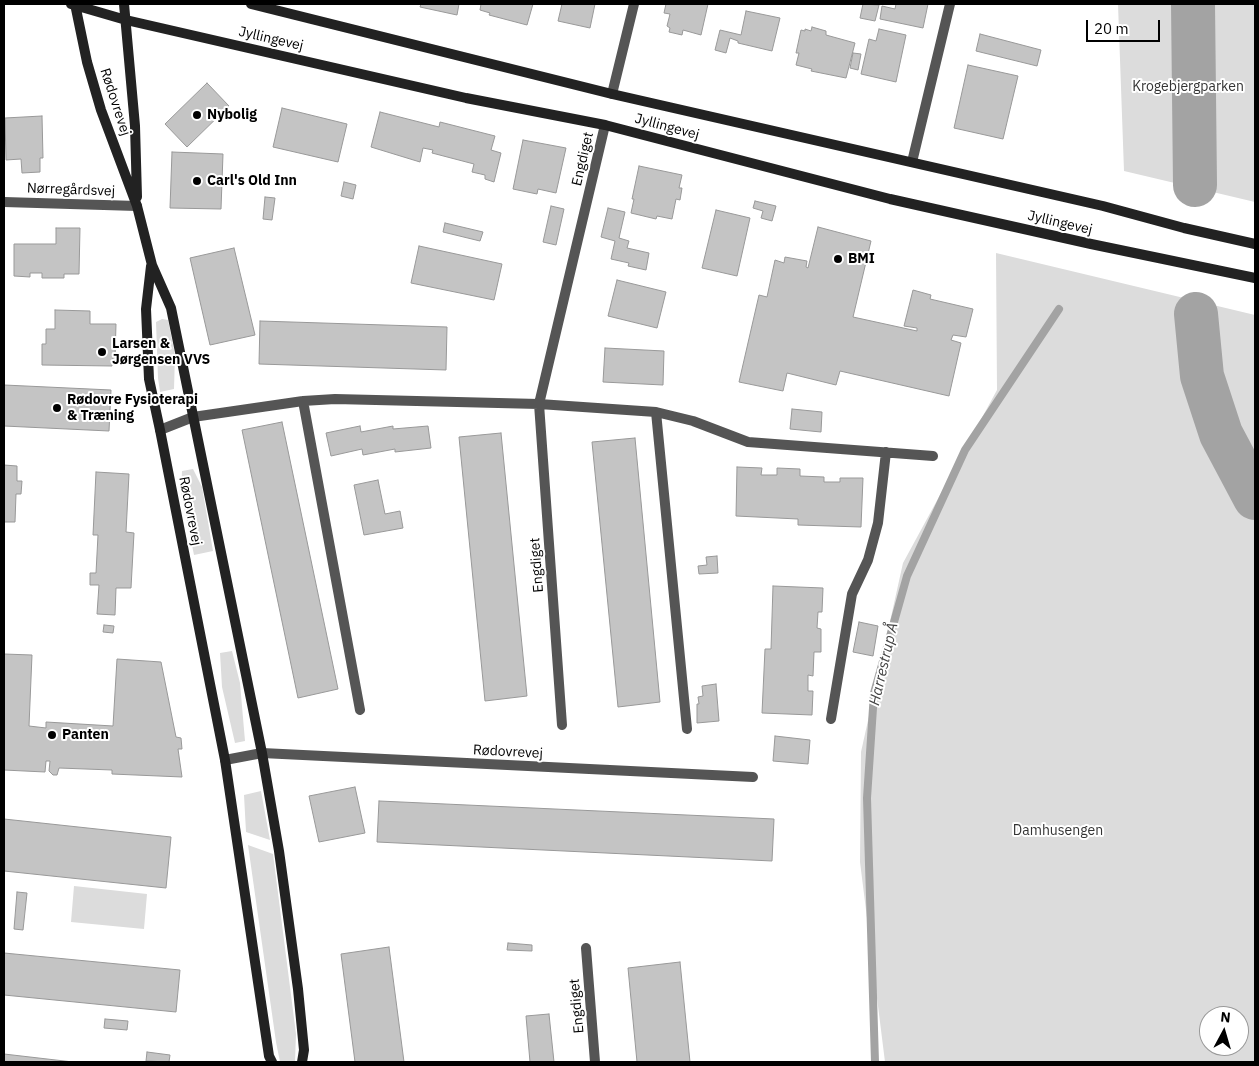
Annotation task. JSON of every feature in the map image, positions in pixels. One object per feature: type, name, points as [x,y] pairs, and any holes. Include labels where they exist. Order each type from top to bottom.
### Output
[{"type":"street","name":"Rødovrevej","points":[[74,4],[87,62],[101,110],[137,206],[152,265],[171,308],[262,753],[298,989],[304,1050],[302,1062]]},
{"type":"street","name":"Jyllingevej","points":[[74,4],[126,20],[466,98],[605,125],[890,199],[1255,278]]},
{"type":"street","name":"Rødovrevej","points":[[124,4],[135,126],[137,206]]},
{"type":"street","name":"Jyllingevej","points":[[251,4],[612,94],[1103,206],[1184,228],[1255,244]]},
{"type":"street","points":[[612,94],[634,4]]},
{"type":"street","points":[[912,162],[950,4]]},
{"type":"street","name":"Engdiget","points":[[562,725],[539,404],[605,125]]},
{"type":"street","name":"Nørregårdsvej","points":[[4,202],[137,206]]},
{"type":"street","name":"Rødovrevej","points":[[152,265],[146,309],[149,380],[225,760],[269,1056],[272,1062]]},
{"type":"street","points":[[160,430],[192,417],[303,401],[334,399],[539,404],[656,412],[693,421],[748,442],[933,456]]},
{"type":"street","points":[[303,401],[360,710]]},
{"type":"street","points":[[656,412],[687,729]]},
{"type":"street","points":[[831,719],[852,594],[868,560],[878,523],[886,452]]},
{"type":"street","name":"Rødovrevej","points":[[225,760],[262,753],[753,778]]},
{"type":"street","name":"Engdiget","points":[[586,948],[595,1062]]},
{"type":"green space","name":"Krogebjergparken","points":[[1118,4],[1255,4],[1255,202],[1124,171]]},
{"type":"green space","name":"Damhusengen","points":[[996,253],[1255,315],[1255,1062],[885,1062],[860,862],[861,752],[903,563],[997,390]]},
{"type":"green space","points":[[162,319],[168,320],[175,355],[174,389],[160,392],[156,322]]},
{"type":"green space","points":[[193,469],[202,487],[213,551],[194,555],[181,492],[182,471]]},
{"type":"green space","points":[[232,651],[240,683],[245,741],[235,743],[222,687],[220,653]]},
{"type":"green space","points":[[261,791],[270,840],[246,832],[244,795]]},
{"type":"green space","points":[[248,845],[273,854],[296,1034],[295,1062],[280,1062]]},
{"type":"green space","points":[[74,886],[147,894],[144,929],[71,922]]},
{"type":"building","points":[[421,4],[459,4],[457,15],[420,7]]},
{"type":"building","points":[[481,4],[533,4],[527,25],[489,15],[490,13],[480,10]]},
{"type":"building","points":[[562,4],[595,4],[590,28],[558,21]]},
{"type":"building","points":[[666,4],[708,4],[701,35],[683,30],[682,35],[669,32],[670,28],[667,26],[670,14],[664,13]]},
{"type":"building","points":[[863,4],[879,5],[875,21],[860,18]]},
{"type":"building","points":[[896,4],[928,4],[923,28],[880,19],[882,6],[895,9]]},
{"type":"building","points":[[746,11],[780,18],[772,51],[738,43],[738,41],[730,38],[726,53],[715,50],[720,30],[741,35]]},
{"type":"building","points":[[812,27],[826,31],[826,35],[855,43],[846,78],[811,71],[812,69],[796,65],[799,53],[796,53],[801,30],[811,31]]},
{"type":"building","points":[[879,29],[906,35],[896,82],[861,74],[869,39],[876,41]]},
{"type":"building","points":[[980,34],[1041,50],[1037,66],[976,51]]},
{"type":"building","points":[[853,53],[861,54],[858,70],[850,68]]},
{"type":"building","points":[[968,65],[1018,76],[1003,139],[954,128]]},
{"type":"building","name":"Nybolig","points":[[207,83],[229,106],[187,147],[165,124]]},
{"type":"building","points":[[282,108],[347,124],[338,162],[273,147]]},
{"type":"building","points":[[380,112],[439,127],[440,122],[495,136],[491,150],[501,153],[494,182],[485,179],[485,175],[472,172],[474,164],[432,153],[433,150],[423,148],[420,162],[371,147]]},
{"type":"building","points":[[42,116],[43,158],[40,158],[40,172],[22,173],[21,159],[6,160],[5,118]]},
{"type":"building","points":[[523,140],[566,148],[556,193],[538,189],[537,194],[513,189]]},
{"type":"building","name":"Carl's Old Inn","points":[[172,152],[223,154],[221,209],[170,208]]},
{"type":"building","points":[[639,166],[682,175],[679,188],[682,188],[680,200],[676,199],[672,219],[657,216],[656,219],[631,213]]},
{"type":"building","points":[[344,182],[356,185],[353,199],[341,196]]},
{"type":"building","points":[[265,197],[275,198],[272,220],[263,219]]},
{"type":"building","points":[[755,201],[776,206],[772,221],[761,218],[763,211],[753,208]]},
{"type":"building","points":[[551,206],[564,209],[556,245],[543,242]]},
{"type":"building","points":[[608,208],[625,212],[619,238],[629,241],[627,248],[649,253],[646,270],[628,266],[629,263],[611,259],[615,241],[601,237]]},
{"type":"building","points":[[716,210],[750,218],[737,276],[702,268]]},
{"type":"building","points":[[445,223],[483,232],[480,241],[443,232]]},
{"type":"building","points":[[818,227],[871,241],[853,317],[917,331],[917,328],[904,326],[913,290],[931,295],[930,299],[973,309],[966,337],[953,335],[951,340],[961,343],[949,396],[840,371],[836,385],[787,373],[783,391],[739,382],[759,295],[767,297],[775,260],[784,263],[785,257],[807,261],[806,267],[808,268]]},
{"type":"building","points":[[56,228],[80,228],[79,274],[64,274],[64,278],[42,278],[42,273],[30,273],[30,277],[14,276],[14,244],[56,244]]},
{"type":"building","points":[[419,246],[502,264],[494,300],[411,283]]},
{"type":"building","points":[[234,248],[255,335],[210,345],[190,258]]},
{"type":"building","points":[[617,280],[666,292],[657,328],[608,316]]},
{"type":"building","points":[[55,310],[90,311],[90,324],[116,324],[115,358],[113,358],[112,366],[42,365],[42,344],[46,344],[46,329],[55,329]]},
{"type":"building","points":[[260,321],[447,327],[446,370],[259,364]]},
{"type":"building","points":[[605,348],[664,351],[663,385],[603,382]]},
{"type":"building","name":"Rødovre Fysioterapi & Træning","points":[[4,385],[111,390],[109,431],[4,426]]},
{"type":"building","points":[[792,409],[822,412],[821,432],[790,429]]},
{"type":"building","points":[[282,422],[338,689],[298,698],[242,430]]},
{"type":"building","points":[[360,426],[361,432],[393,426],[393,429],[428,426],[431,448],[395,452],[395,449],[363,455],[362,449],[331,456],[326,433]]},
{"type":"building","points":[[501,433],[527,696],[485,701],[459,437]]},
{"type":"building","points":[[635,438],[660,702],[618,707],[592,442]]},
{"type":"building","points":[[4,465],[17,466],[17,481],[22,481],[21,494],[16,494],[15,522],[4,522]]},
{"type":"building","points":[[737,467],[762,468],[761,475],[777,475],[777,468],[800,469],[800,476],[824,477],[824,482],[840,482],[840,478],[863,478],[861,527],[798,525],[798,519],[736,516]]},
{"type":"building","points":[[96,472],[129,474],[126,532],[134,533],[131,588],[116,588],[115,615],[97,614],[99,585],[90,585],[90,573],[96,573],[98,535],[93,535]]},
{"type":"building","points":[[378,480],[385,514],[400,511],[403,528],[364,535],[354,485]]},
{"type":"building","points":[[717,556],[718,573],[699,574],[698,566],[707,565],[706,557]]},
{"type":"building","points":[[773,586],[823,588],[822,612],[818,612],[817,628],[821,629],[821,652],[814,652],[813,676],[808,675],[808,691],[813,691],[812,715],[762,713],[765,649],[771,649]]},
{"type":"building","points":[[859,622],[878,626],[873,656],[853,652]]},
{"type":"building","points":[[104,625],[114,626],[113,633],[103,632]]},
{"type":"building","points":[[4,654],[32,655],[29,726],[46,728],[46,722],[113,726],[117,659],[161,662],[176,737],[181,738],[182,749],[178,749],[182,777],[112,774],[112,770],[59,768],[57,775],[53,775],[49,771],[50,761],[46,761],[45,772],[4,770]]},
{"type":"building","points":[[716,684],[719,721],[697,723],[697,704],[699,704],[698,697],[703,696],[702,686]]},
{"type":"building","points":[[775,736],[810,740],[808,764],[773,761]]},
{"type":"building","points":[[355,787],[365,833],[319,842],[309,796]]},
{"type":"building","points":[[379,801],[774,819],[772,861],[377,842]]},
{"type":"building","points":[[4,819],[171,837],[166,888],[4,871]]},
{"type":"building","points":[[17,892],[27,893],[23,930],[14,929]]},
{"type":"building","points":[[508,943],[532,945],[532,951],[507,950]]},
{"type":"building","points":[[389,947],[404,1062],[355,1062],[341,954]]},
{"type":"building","points":[[4,953],[180,970],[176,1012],[4,995]]},
{"type":"building","points":[[680,962],[690,1062],[637,1062],[628,968]]},
{"type":"building","points":[[549,1014],[554,1062],[530,1062],[526,1016]]},
{"type":"building","points":[[105,1019],[128,1021],[127,1030],[104,1028]]},
{"type":"building","points":[[147,1052],[170,1055],[169,1062],[146,1061]]},
{"type":"building","points":[[4,1054],[73,1062],[4,1062]]},
{"type":"waterway","name":"Harrestrup Å","points":[[1193,4],[1195,185]]},
{"type":"waterway","name":"Harrestrup Å","points":[[875,1062],[867,798],[874,693],[907,576],[965,450],[1059,309]]},
{"type":"waterway","name":"Harrestrup Å","points":[[1196,314],[1202,376],[1221,434],[1255,498]]},
{"type":"place","name":"Nybolig","points":[[197,115]]},
{"type":"place","name":"Carl's Old Inn","points":[[197,181]]},
{"type":"place","name":"BMI","points":[[838,259]]},
{"type":"place","name":"Larsen & Jørgensen VVS","points":[[102,352]]},
{"type":"place","name":"Rødovre Fysioterapi & Træning","points":[[57,408]]},
{"type":"place","name":"Panten","points":[[52,735]]}]
